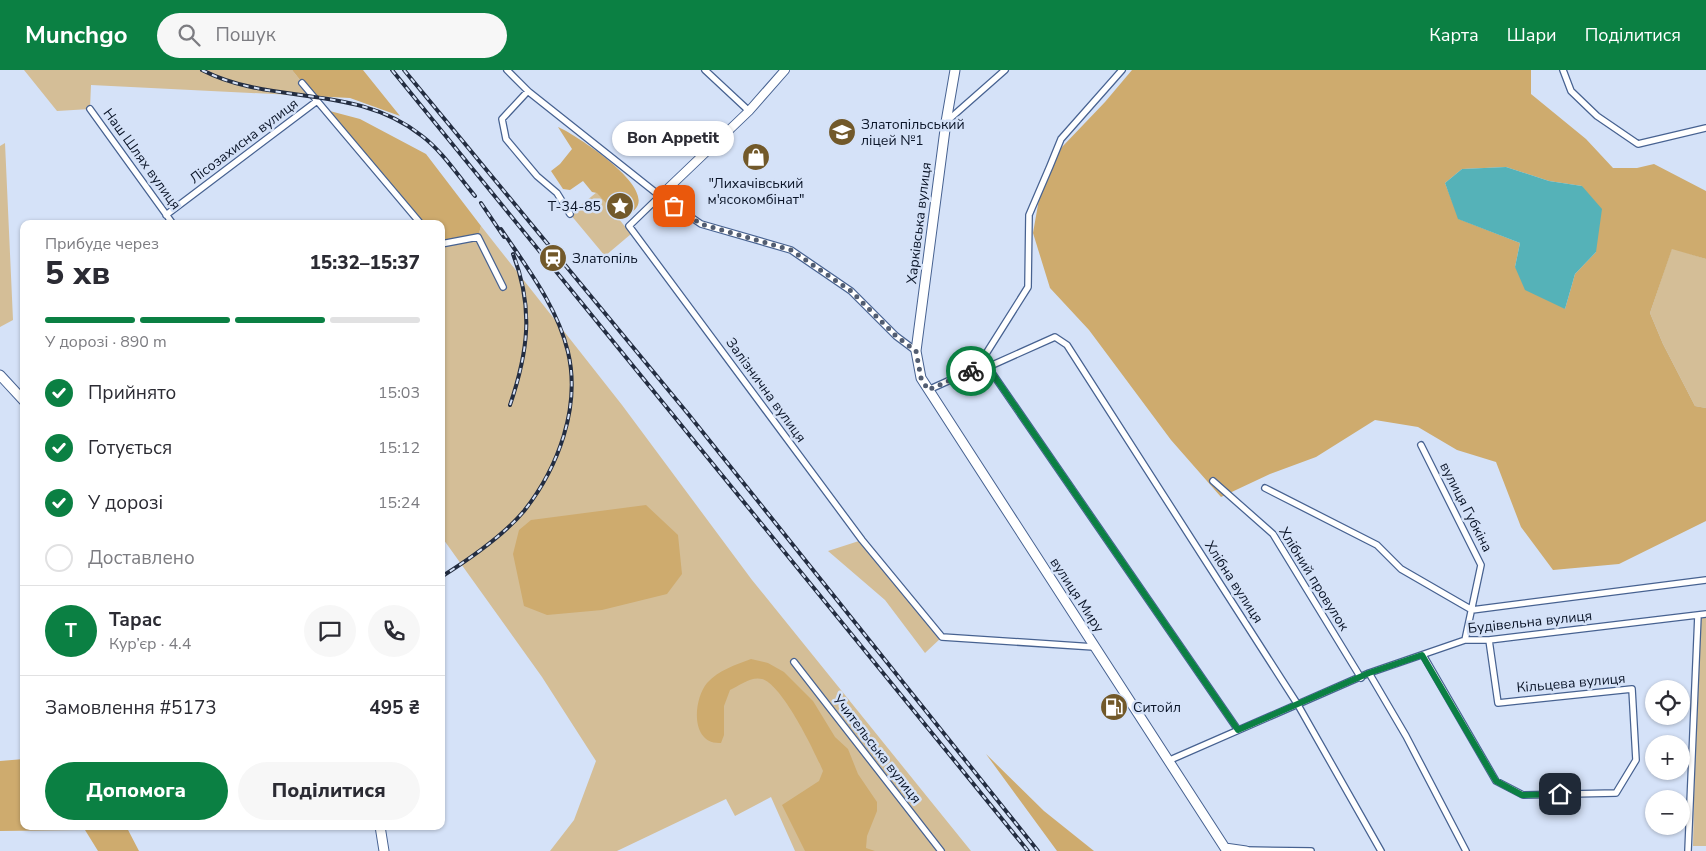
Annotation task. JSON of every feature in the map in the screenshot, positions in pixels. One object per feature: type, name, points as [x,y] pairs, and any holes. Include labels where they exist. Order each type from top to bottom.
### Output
[{"type":"main road","name":"Харківська вулиця","points":[[916,351],[946,122],[955,70]]},
{"type":"main road","name":"вулиця Миру","points":[[916,351],[921,378],[928,390],[1094,647],[1170,760],[1225,848],[1245,850]]},
{"type":"main road","points":[[0,375],[20,397]]},
{"type":"main road","points":[[381,830],[384,851]]},
{"type":"street","points":[[507,70],[528,91],[660,196],[701,224],[791,250],[851,291],[896,336],[916,351]]},
{"type":"street","points":[[705,70],[749,111]]},
{"type":"street","points":[[660,196],[749,111],[785,70]]},
{"type":"street","points":[[946,122],[1005,70]]},
{"type":"street","points":[[978,368],[1028,287],[1029,215],[1061,139],[1122,70]]},
{"type":"street","points":[[1563,70],[1571,91],[1597,116],[1638,144],[1706,128]]},
{"type":"street","name":"Лісозахисна вулиця","points":[[166,216],[317,101],[302,83]]},
{"type":"street","points":[[528,91],[502,119],[506,138],[537,176],[557,194],[570,214]]},
{"type":"street","points":[[317,101],[418,220]]},
{"type":"street","name":"Наш Шлях вулиця","points":[[90,109],[170,220]]},
{"type":"street","name":"Залізнична вулиця","points":[[660,196],[629,226],[862,540],[942,637],[1094,647]]},
{"type":"street","points":[[445,243],[478,238],[503,287]]},
{"type":"street","name":"Хлібна вулиця","points":[[988,367],[1055,336],[1068,345],[1298,705],[1380,851]]},
{"type":"street","points":[[928,390],[978,368],[988,367],[1238,730]]},
{"type":"street","name":"вулиця Губкіна","points":[[1421,445],[1481,565],[1466,640]]},
{"type":"street","name":"Хлібний провулок","points":[[1213,482],[1273,534],[1360,678]]},
{"type":"street","name":"Будівельна вулиця","points":[[1265,488],[1377,545],[1401,569],[1472,610]]},
{"type":"street","points":[[1472,610],[1706,580]]},
{"type":"street","name":"Будівельна вулиця","points":[[1170,760],[1369,673],[1466,640],[1490,640],[1706,614]]},
{"type":"street","points":[[1688,851],[1698,615]]},
{"type":"street","name":"Кільцева вулиця","points":[[1422,655],[1496,781],[1522,795],[1616,793],[1636,760],[1632,689],[1498,703],[1490,640]]},
{"type":"street","name":"Учительська вулиця","points":[[794,662],[941,851]]},
{"type":"street","points":[[1369,673],[1406,736],[1466,851]]},
{"type":"street","points":[[1245,850],[1310,851]]},
{"type":"shaded area","points":[[24,70],[292,70],[313,96],[91,85],[90,109],[57,111]]},
{"type":"shaded area","points":[[292,70],[363,70],[400,116],[350,98],[313,96]]},
{"type":"shaded area","points":[[1132,70],[1531,70],[1531,94],[1586,139],[1613,168],[1637,168],[1654,164],[1706,191],[1706,259],[1672,249],[1650,313],[1663,344],[1695,406],[1706,408],[1706,521],[1619,564],[1553,570],[1521,527],[1496,462],[1457,450],[1418,427],[1375,420],[1316,457],[1270,474],[1221,497],[1171,440],[1089,330],[1050,288],[1033,233],[1042,182],[1062,147],[1105,102]],"holes":[[[1506,167],[1549,181],[1582,186],[1596,252],[1575,274],[1565,309],[1515,267],[1520,243],[1459,219],[1445,183],[1462,169]]]},
{"type":"shaded area","points":[[326,110],[360,119],[426,154],[481,226],[478,237],[445,243],[445,220],[418,220]]},
{"type":"shaded area","points":[[558,127],[585,143],[620,170],[633,185],[639,199],[635,210],[618,217],[597,193],[592,192],[583,181],[570,190],[563,189],[551,171],[560,164],[572,149]]},
{"type":"shaded area","points":[[5,143],[13,320],[0,327],[0,146]]},
{"type":"shaded area","points":[[1506,167],[1549,181],[1582,186],[1602,209],[1596,252],[1575,274],[1565,309],[1525,290],[1515,267],[1520,243],[1458,219],[1445,183],[1462,169]]},
{"type":"shaded area","points":[[597,192],[631,234],[605,256],[570,214]]},
{"type":"shaded area","points":[[481,226],[622,405],[752,580],[971,851],[795,851],[771,797],[735,816],[726,799],[617,851],[550,851],[574,820],[596,761],[542,677],[445,542],[445,243],[478,237]]},
{"type":"shaded area","points":[[1672,248],[1706,259],[1706,408],[1695,406],[1663,344],[1650,313]]},
{"type":"shaded area","points":[[646,505],[678,535],[682,574],[667,594],[602,610],[547,615],[524,606],[513,554],[519,530],[531,520]]},
{"type":"shaded area","points":[[862,540],[942,637],[925,653],[885,600],[828,551]]},
{"type":"shaded area","points":[[1706,614],[1706,846],[1693,846],[1698,615]]},
{"type":"shaded area","points":[[751,659],[768,663],[784,672],[813,701],[835,737],[848,749],[858,774],[877,802],[877,811],[867,836],[866,848],[875,851],[805,851],[782,805],[819,781],[823,771],[788,705],[770,684],[758,678],[730,690],[724,706],[724,735],[721,743],[711,742],[704,737],[699,729],[697,720],[697,710],[702,691],[707,683],[717,675],[728,668]]},
{"type":"shaded area","points":[[986,754],[1044,811],[1094,851],[1057,851]]},
{"type":"shaded area","points":[[20,759],[20,830],[85,830],[0,831],[0,761]]},
{"type":"shaded area","points":[[85,830],[128,830],[139,851],[98,851]]},
{"type":"railway","points":[[202,70],[229,81],[256,88],[342,101],[369,108],[396,119],[430,142],[475,196]]},
{"type":"railway","points":[[392,70],[1028,851]]},
{"type":"railway","points":[[404,70],[689,415],[1038,851]]},
{"type":"railway","points":[[481,203],[504,237]]},
{"type":"railway","points":[[445,574],[496,538],[524,511],[547,476],[564,436],[569,415],[571,373],[563,335],[549,303],[501,229]]},
{"type":"railway","points":[[510,405],[521,367],[526,330],[524,293],[513,254]]},
{"type":"way so far","points":[[674,206],[701,224],[791,250],[851,291],[896,336],[916,351],[921,378],[928,390],[971,371]]},
{"type":"place","name":"Златопільський ліцей №1","points":[[842,132]]},
{"type":"place","name":"\"Лихачівський м'ясокомбінат\"","points":[[756,157]]},
{"type":"place","name":"Т-34-85","points":[[620,206]]},
{"type":"place","name":"Bon Appetit","points":[[674,206]]},
{"type":"place","name":"Златопіль","points":[[553,258]]},
{"type":"place","name":"Ситойл","points":[[1114,707]]},
{"type":"route","points":[[971,371],[988,367],[1238,730],[1369,673],[1422,655],[1496,781],[1522,795],[1560,794]]}]
